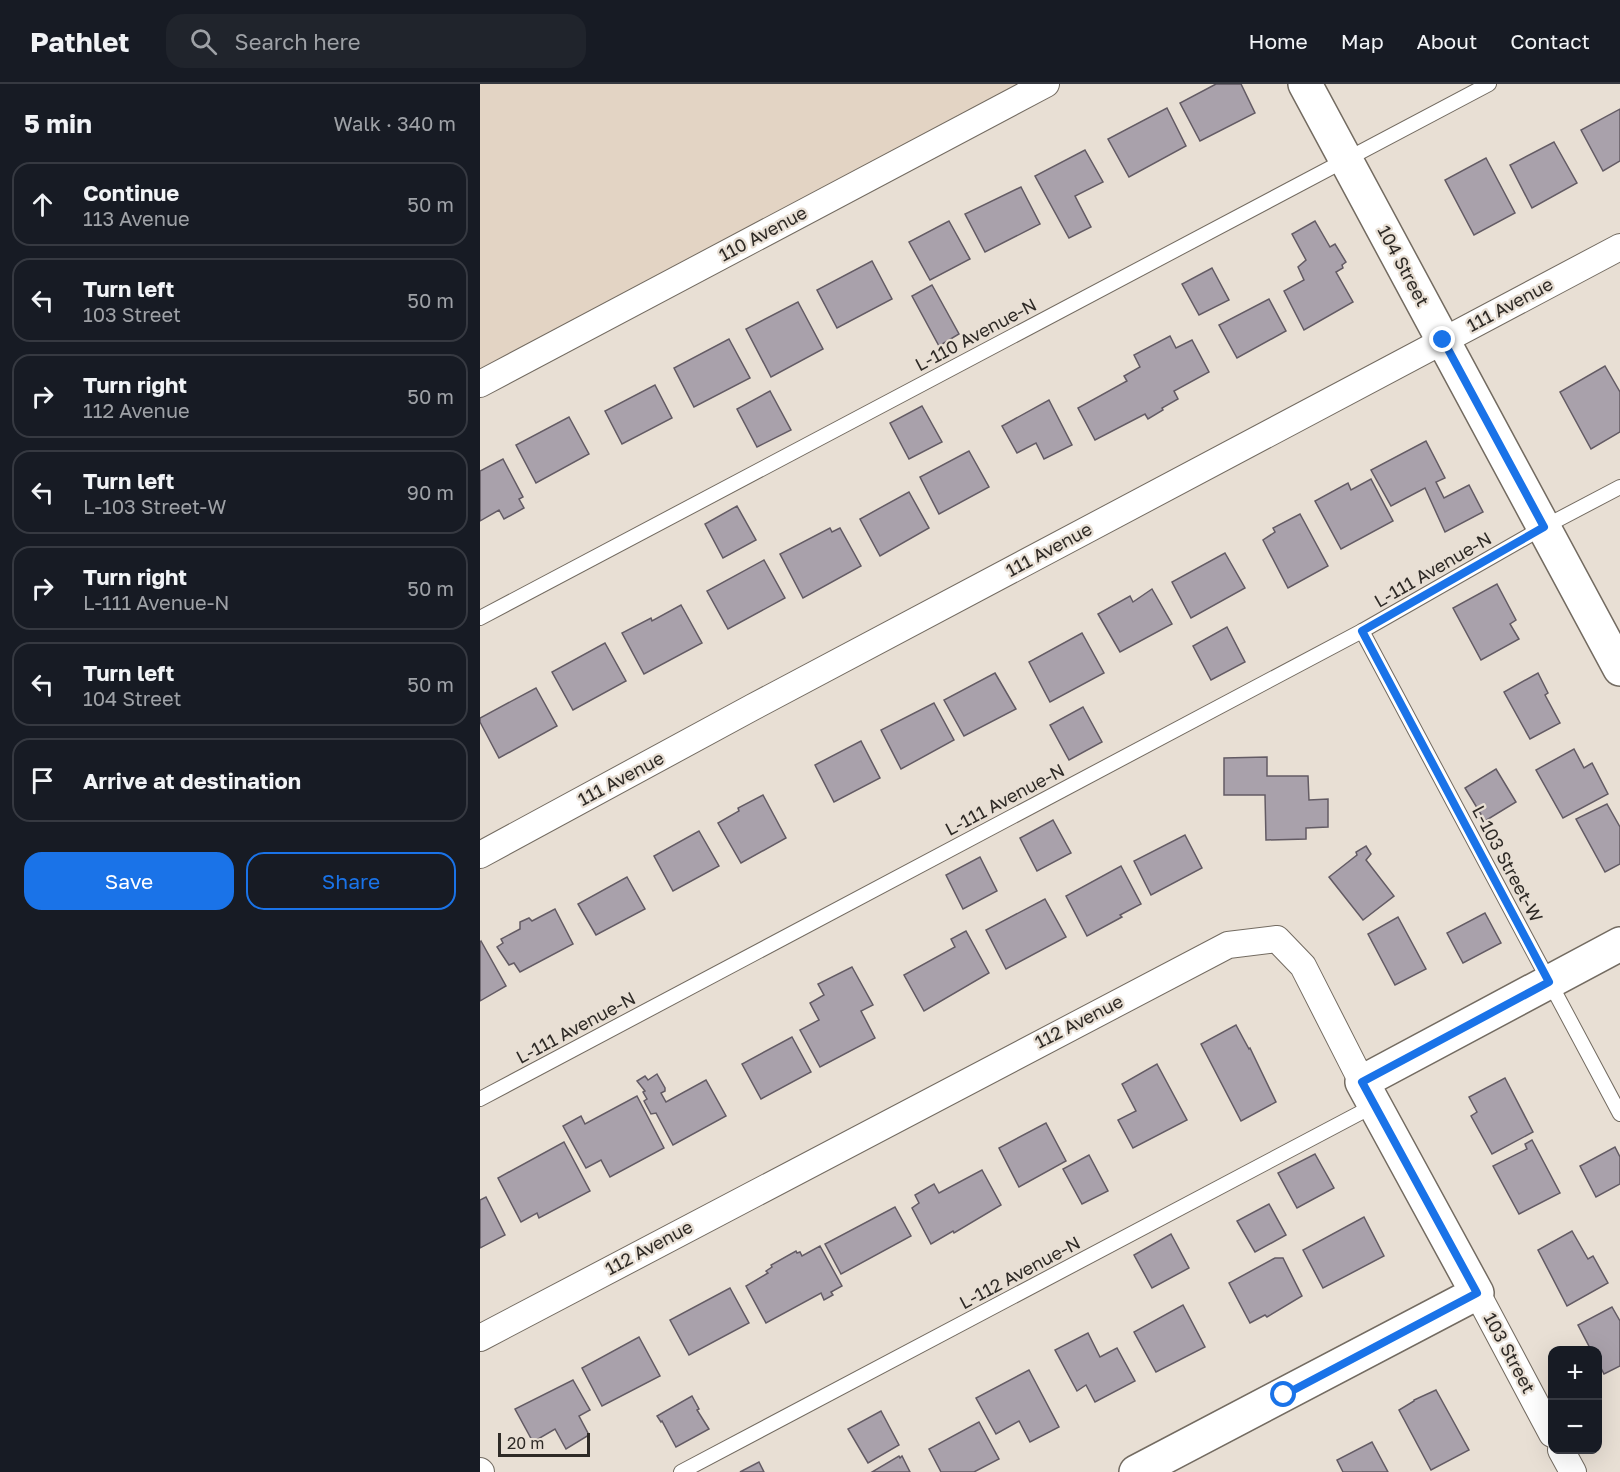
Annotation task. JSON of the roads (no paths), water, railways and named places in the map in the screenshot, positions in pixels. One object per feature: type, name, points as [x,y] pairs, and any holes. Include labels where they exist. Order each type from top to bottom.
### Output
[{"type":"street","name":"110 Avenue","points":[[480,384],[1046,84]]},
{"type":"street","name":"104 Street","points":[[1305,84],[1620,669]]},
{"type":"street","name":"111 Avenue","points":[[480,855],[1443,340],[1620,248]]},
{"type":"street","name":"112 Avenue","points":[[480,1338],[1228,945],[1277,939],[1303,966],[1369,1094]]},
{"type":"street","points":[[1369,1094],[1549,982],[1620,944]]},
{"type":"street","name":"103 Street","points":[[1369,1094],[1548,1426]]},
{"type":"street","points":[[1136,1472],[1477,1293]]},
{"type":"street","points":[[1564,1454],[1573,1472]]},
{"type":"lane","name":"L-110 Avenue-N","points":[[480,618],[1489,84]]},
{"type":"lane","name":"L-111 Avenue-N","points":[[480,1099],[1362,631],[1544,527],[1620,487]]},
{"type":"lane","name":"L-103 Street-W","points":[[1362,631],[1620,1114]]},
{"type":"lane","name":"L-112 Avenue-N","points":[[681,1472],[1369,1094]]}]
